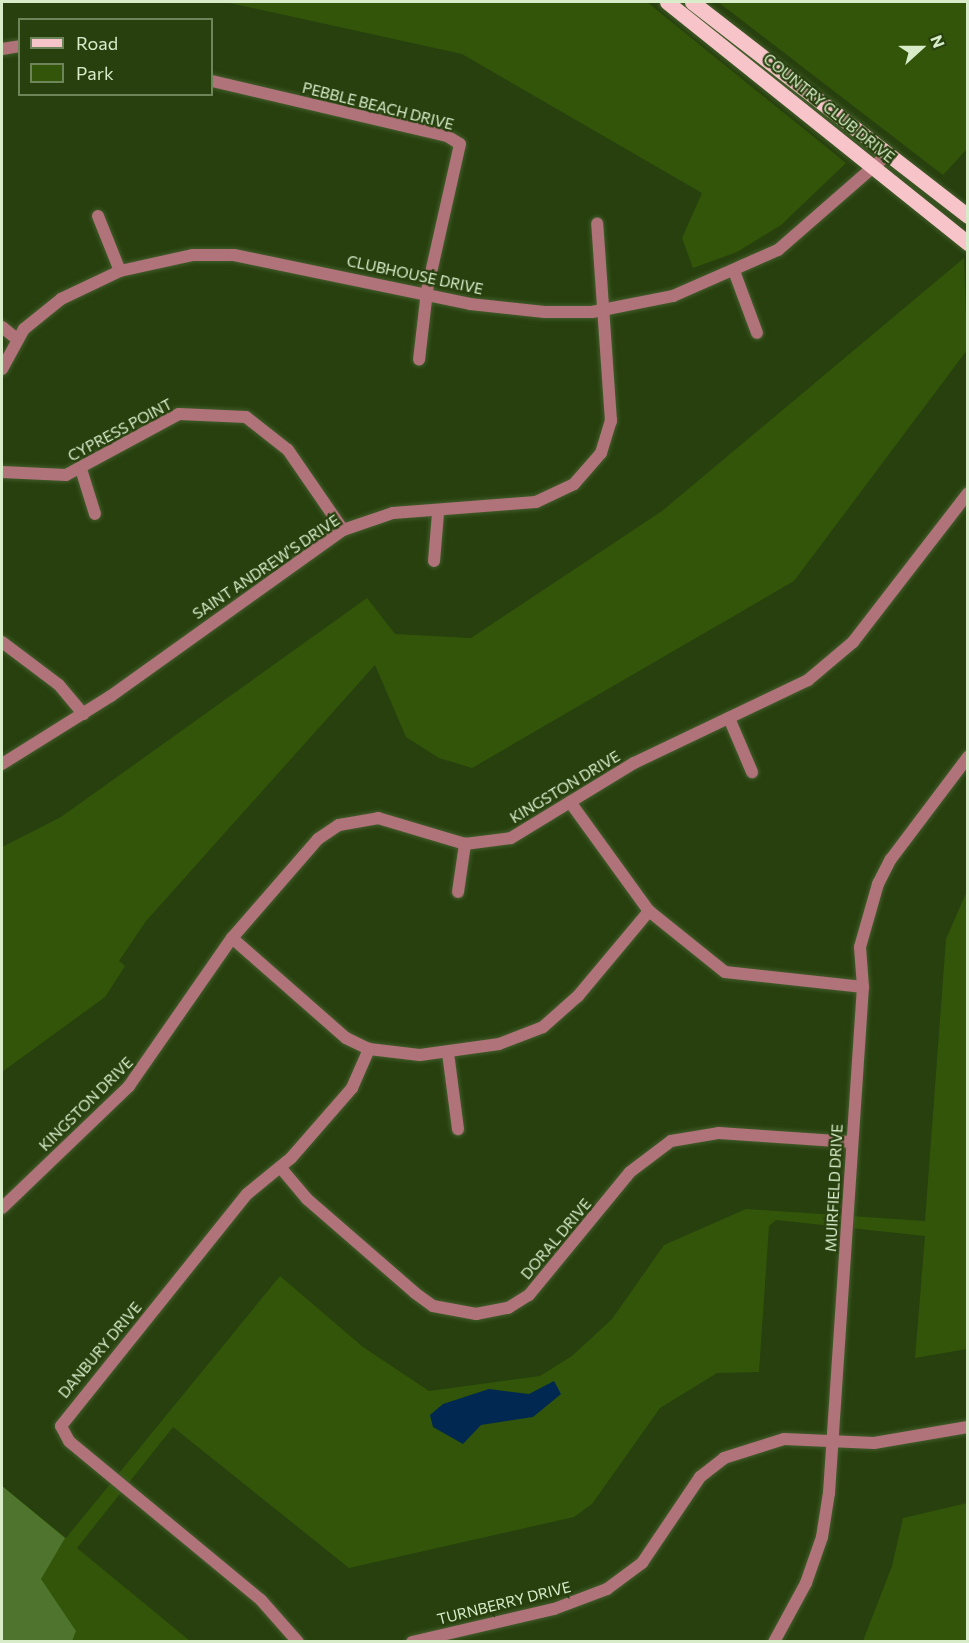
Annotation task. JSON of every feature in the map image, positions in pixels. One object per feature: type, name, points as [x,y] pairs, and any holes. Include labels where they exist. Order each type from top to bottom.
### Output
[{"type":"main road","name":"COUNTRY CLUB DRIVE","points":[[667,2],[968,243]]},
{"type":"main road","name":"COUNTRY CLUB DRIVE","points":[[692,2],[968,216]]},
{"type":"street","points":[[2,49],[18,46]]},
{"type":"street","name":"PEBBLE BEACH DRIVE","points":[[213,81],[447,136],[460,144],[427,291]]},
{"type":"street","name":"CLUBHOUSE DRIVE","points":[[2,369],[17,339],[61,299],[120,271],[170,258],[234,255],[427,291],[470,304],[545,312],[606,309],[673,296],[734,271],[800,234],[876,169],[889,153]]},
{"type":"street","points":[[98,216],[120,271]]},
{"type":"street","name":"SAINT ANDREW'S DRIVE","points":[[2,764],[83,714],[343,530],[386,514],[438,513],[536,502],[574,484],[591,465],[611,421],[606,309],[597,223]]},
{"type":"street","points":[[734,271],[756,333]]},
{"type":"street","points":[[419,360],[427,291]]},
{"type":"street","points":[[2,327],[17,339]]},
{"type":"street","name":"CYPRESS POINT","points":[[2,472],[47,478],[81,469],[179,414],[246,417],[258,421],[288,450],[343,530]]},
{"type":"street","points":[[81,469],[95,514]]},
{"type":"street","name":"KINGSTON DRIVE","points":[[2,1208],[129,1086],[232,938],[301,857],[339,825],[378,818],[465,844],[511,838],[570,801],[829,666],[968,493]]},
{"type":"street","points":[[434,561],[438,513]]},
{"type":"street","points":[[2,642],[59,685],[83,714]]},
{"type":"street","points":[[729,718],[752,772]]},
{"type":"street","name":"MUIRFIELD DRIVE","points":[[774,1641],[806,1583],[822,1537],[831,1441],[863,987],[860,947],[878,884],[919,816],[968,757]]},
{"type":"street","points":[[570,801],[649,911],[725,972],[863,987]]},
{"type":"street","points":[[458,892],[465,844]]},
{"type":"street","points":[[232,938],[327,1023],[369,1049],[448,1053],[525,1037],[561,1016],[649,911]]},
{"type":"street","name":"DANBURY DRIVE","points":[[298,1641],[261,1600],[69,1441],[61,1426],[247,1194],[280,1167],[352,1088],[369,1049]]},
{"type":"street","points":[[448,1053],[458,1129]]},
{"type":"street","name":"DORAL DRIVE","points":[[280,1167],[307,1199],[415,1293],[433,1306],[476,1314],[508,1308],[529,1295],[630,1172],[671,1141],[710,1132],[851,1142]]},
{"type":"street","name":"TURNBERRY DRIVE","points":[[412,1641],[554,1609],[607,1589],[642,1563],[700,1478],[724,1458],[784,1439],[904,1440],[968,1427]]},
{"type":"green space","points":[[225,2],[647,2],[846,163],[781,225],[737,252],[693,268],[682,238],[702,193],[462,54]]},
{"type":"green space","points":[[718,2],[967,2],[967,149],[943,175]]},
{"type":"green space","points":[[964,258],[967,350],[794,581],[472,768],[439,758],[406,737],[375,665],[146,921],[119,961],[125,966],[105,997],[2,1072],[2,847],[61,817],[367,598],[395,634],[471,638],[662,511]]},
{"type":"green space","points":[[967,891],[967,1349],[915,1358],[925,1236],[776,1220],[769,1226],[759,1372],[717,1373],[660,1408],[592,1504],[574,1517],[349,1568],[173,1427],[77,1548],[190,1641],[2,1641],[2,1486],[66,1538],[280,1276],[363,1347],[429,1391],[540,1376],[572,1356],[612,1319],[664,1245],[746,1209],[925,1221],[946,939]]},
{"type":"green space","points":[[2,1486],[65,1538],[41,1579],[76,1631],[72,1641],[2,1641]]},
{"type":"green space","points":[[967,1503],[967,1641],[863,1641],[892,1566],[903,1518]]},
{"type":"water","points":[[554,1381],[561,1394],[533,1417],[481,1425],[463,1444],[433,1427],[430,1415],[443,1404],[489,1389],[529,1394]]}]
